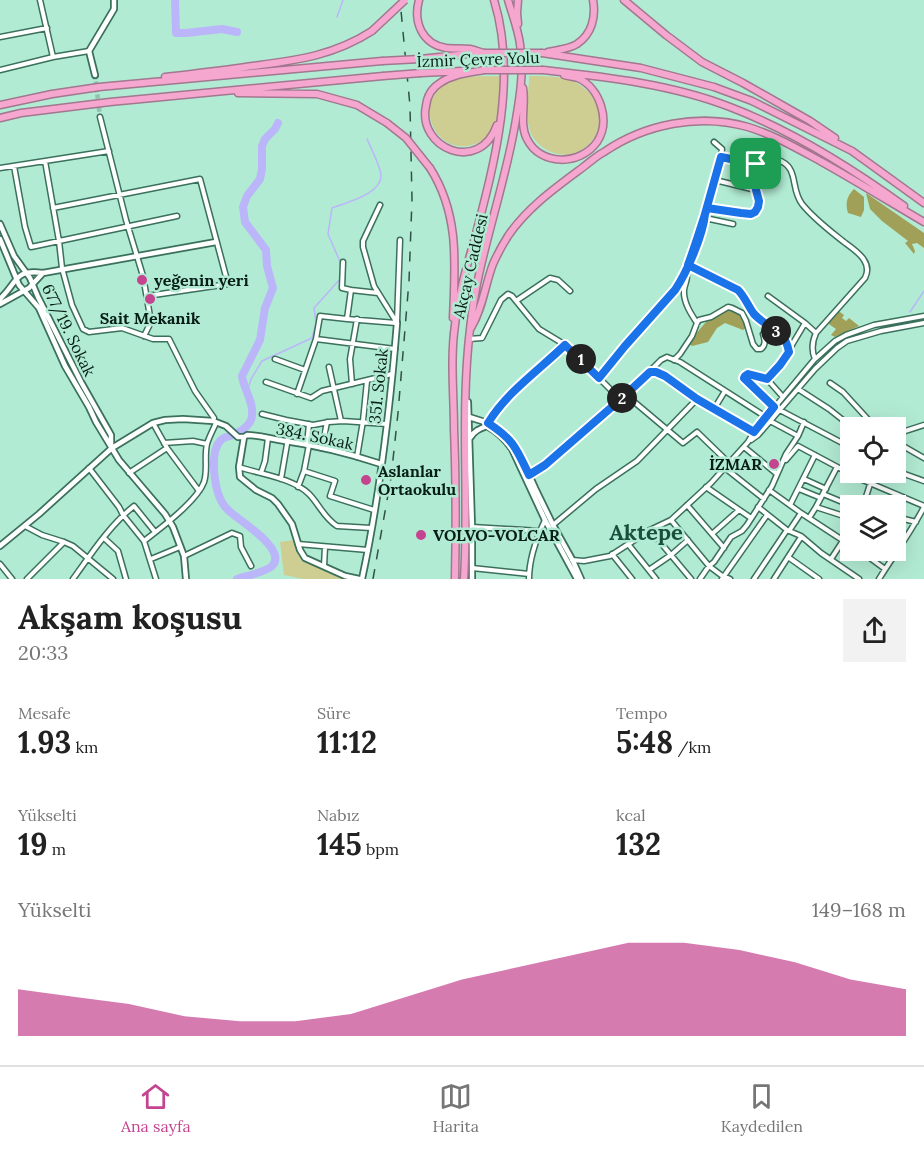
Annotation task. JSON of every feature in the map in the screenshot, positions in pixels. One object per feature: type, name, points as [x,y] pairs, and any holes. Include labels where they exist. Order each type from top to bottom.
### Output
[{"type":"highway","points":[[132,84],[302,60],[333,51],[372,31],[405,0]]},
{"type":"highway","points":[[419,0],[418,25],[428,40],[444,48],[470,49],[484,53]]},
{"type":"highway","name":"Akçay Caddesi","points":[[455,579],[452,371],[454,325],[496,150],[504,86],[505,63],[498,13],[492,0]]},
{"type":"highway","name":"Akçay Caddesi","points":[[464,579],[466,387],[469,332],[476,291],[510,151],[522,83],[520,42],[508,0]]},
{"type":"highway","points":[[518,0],[520,42]]},
{"type":"highway","points":[[542,53],[576,44],[587,34],[593,23],[595,10],[592,0]]},
{"type":"highway","points":[[624,0],[702,62],[810,121],[852,150]]},
{"type":"highway","name":"İzmir Çevre Yolu","points":[[0,105],[99,87],[484,53],[542,53],[641,68],[714,87],[752,101],[852,150],[924,204]]},
{"type":"highway","points":[[484,70],[451,77],[434,87],[430,93],[425,110],[426,124],[438,142],[460,152],[476,150],[484,146],[493,135],[496,126],[504,86]]},
{"type":"highway","points":[[522,83],[525,98],[524,133],[527,141],[537,152],[556,160],[579,156],[596,142],[600,135],[603,116],[601,103],[590,87],[578,79],[543,70]]},
{"type":"highway","name":"İzmir Çevre Yolu","points":[[0,118],[21,113],[110,102],[421,73],[543,70],[612,77],[695,96],[731,107],[825,153],[877,187],[924,222]]},
{"type":"highway","points":[[215,92],[317,94],[357,105],[387,123],[406,138],[430,168],[449,211],[454,235],[454,325]]},
{"type":"highway","points":[[469,332],[477,318],[493,263],[508,236],[530,209],[604,151],[629,138],[672,124],[696,121],[721,122],[748,127],[775,138],[841,173],[924,222]]},
{"type":"main road","points":[[94,75],[89,51],[114,9],[114,0]]},
{"type":"main road","name":"677/19. Sokak","points":[[0,224],[14,256],[26,272],[81,382],[111,435],[112,448]]},
{"type":"main road","name":"677/19. Sokak","points":[[0,239],[16,278],[23,291],[39,308],[65,366],[112,448],[129,473],[170,521],[184,556],[186,579]]},
{"type":"main road","points":[[0,299],[16,278],[26,272],[43,273],[216,242]]},
{"type":"main road","points":[[0,304],[33,285],[43,273]]},
{"type":"main road","name":"351. Sokak","points":[[360,579],[368,550],[387,424],[397,323]]},
{"type":"main road","points":[[466,387],[470,438],[471,579]]},
{"type":"main road","points":[[469,417],[488,423],[516,446],[545,520],[570,560]]},
{"type":"main road","points":[[0,546],[112,448],[153,423],[183,418],[215,422],[226,426],[241,437],[240,477],[278,504],[292,524],[300,550],[306,558],[345,576],[360,579]]},
{"type":"main road","points":[[470,438],[474,432],[487,426],[505,439],[553,525],[579,579]]},
{"type":"main road","name":"384. Sokak","points":[[241,437],[255,435],[288,441],[381,464]]},
{"type":"street","points":[[40,0],[53,57]]},
{"type":"street","points":[[0,37],[47,28]]},
{"type":"street","points":[[0,70],[89,51]]},
{"type":"street","points":[[100,117],[147,296],[151,322],[144,336]]},
{"type":"street","points":[[599,378],[675,290],[686,270],[705,218],[721,157],[722,149],[714,142]]},
{"type":"street","points":[[0,168],[109,151]]},
{"type":"street","points":[[721,157],[756,164]]},
{"type":"street","points":[[707,208],[751,214],[755,212],[759,201],[756,190],[756,164],[761,158],[783,162],[790,169],[800,202],[820,223],[864,259],[867,270],[865,278],[816,333],[812,348],[815,359]]},
{"type":"street","points":[[45,161],[62,268],[72,305],[83,329],[89,332],[122,328],[153,339],[169,339],[195,391],[214,418],[215,422],[207,444],[203,484],[170,521],[144,541]]},
{"type":"street","points":[[14,166],[31,247],[177,216]]},
{"type":"street","points":[[53,208],[200,179],[228,284],[147,296]]},
{"type":"street","points":[[715,180],[756,190]]},
{"type":"street","points":[[380,205],[363,241],[366,260],[378,293],[397,323]]},
{"type":"street","points":[[705,218],[734,224]]},
{"type":"street","points":[[397,323],[400,240]]},
{"type":"street","points":[[343,262],[342,288],[378,293]]},
{"type":"street","points":[[688,265],[738,290],[759,319],[775,329],[785,340],[789,352]]},
{"type":"street","points":[[686,270],[687,279],[683,292],[689,311],[697,323]]},
{"type":"street","points":[[516,301],[550,278],[558,280],[570,291]]},
{"type":"street","points":[[347,318],[351,290]]},
{"type":"street","points":[[469,339],[482,338],[501,300],[508,294],[539,329],[565,345],[621,399]]},
{"type":"street","points":[[768,296],[816,333]]},
{"type":"street","points":[[674,360],[692,336],[699,320],[711,317],[724,309],[732,308],[742,313],[757,349],[761,350],[764,347],[763,334]]},
{"type":"street","points":[[297,394],[316,339],[320,316],[397,323]]},
{"type":"street","points":[[748,442],[758,435],[774,407],[815,359],[846,334],[874,325],[924,316]]},
{"type":"street","points":[[352,384],[350,359],[357,319]]},
{"type":"street","points":[[767,379],[789,352],[805,323]]},
{"type":"street","points":[[570,560],[584,561],[612,554],[650,530],[671,520],[725,468],[754,432],[780,411],[821,363],[847,341],[881,331],[924,323]]},
{"type":"street","points":[[316,339],[395,349]]},
{"type":"street","points":[[488,423],[511,394],[565,345]]},
{"type":"street","points":[[527,476],[545,465],[626,395],[661,360],[668,357],[798,436]]},
{"type":"street","points":[[275,358],[305,370]]},
{"type":"street","points":[[329,367],[341,421]]},
{"type":"street","points":[[650,372],[665,376],[697,399],[754,432]]},
{"type":"street","points":[[266,382],[310,398],[322,391],[392,374]]},
{"type":"street","points":[[783,397],[767,379],[748,374],[745,376],[744,378],[774,407],[840,442]]},
{"type":"street","points":[[357,457],[367,381]]},
{"type":"street","points":[[830,383],[843,392],[865,417]]},
{"type":"street","points":[[798,389],[840,418]]},
{"type":"street","points":[[714,409],[725,391]]},
{"type":"street","points":[[626,395],[683,443],[697,432],[729,463]]},
{"type":"street","points":[[553,525],[596,489],[637,460],[697,399]]},
{"type":"street","points":[[262,414],[309,424],[341,421],[387,424]]},
{"type":"street","points":[[281,479],[291,421]]},
{"type":"street","points":[[322,448],[327,422]]},
{"type":"street","points":[[700,579],[731,537],[741,531],[764,499],[804,422]]},
{"type":"street","points":[[153,423],[166,446],[199,491]]},
{"type":"street","points":[[298,487],[304,471],[309,424]]},
{"type":"street","points":[[906,431],[924,425]]},
{"type":"street","points":[[261,473],[268,438]]},
{"type":"street","points":[[129,473],[166,446],[193,441],[207,444]]},
{"type":"street","points":[[784,461],[798,446],[840,468]]},
{"type":"street","points":[[744,447],[777,474]]},
{"type":"street","points":[[906,448],[924,458]]},
{"type":"street","points":[[790,505],[815,455]]},
{"type":"street","points":[[239,467],[281,479],[308,492],[334,525],[371,528]]},
{"type":"street","points":[[809,519],[837,467]]},
{"type":"street","points":[[90,468],[144,541],[156,579]]},
{"type":"street","points":[[725,468],[764,499]]},
{"type":"street","points":[[304,471],[335,481],[330,496],[374,510]]},
{"type":"street","points":[[906,475],[924,481]]},
{"type":"street","points":[[804,479],[823,494]]},
{"type":"street","points":[[866,495],[870,484],[924,506],[906,536]]},
{"type":"street","points":[[706,487],[751,518]]},
{"type":"street","points":[[799,489],[823,494],[840,501]]},
{"type":"street","points":[[769,490],[840,538]]},
{"type":"street","points":[[687,505],[724,548]]},
{"type":"street","points":[[73,579],[123,515],[134,506],[155,532]]},
{"type":"street","points":[[758,507],[859,579]]},
{"type":"street","points":[[816,507],[840,515]]},
{"type":"street","points":[[712,534],[739,510]]},
{"type":"street","points":[[754,579],[801,513]]},
{"type":"street","points":[[723,578],[767,515]]},
{"type":"street","points":[[472,568],[529,577],[540,531],[545,520]]},
{"type":"street","points":[[671,520],[709,566],[723,578],[730,579]]},
{"type":"street","points":[[906,520],[916,522]]},
{"type":"street","points":[[24,525],[42,535],[73,546],[111,578]]},
{"type":"street","points":[[472,527],[540,531]]},
{"type":"street","points":[[650,530],[692,579]]},
{"type":"street","points":[[184,556],[232,533],[240,536],[241,547],[251,566]]},
{"type":"street","points":[[775,578],[801,537]]},
{"type":"street","points":[[104,538],[118,551],[126,579]]},
{"type":"street","points":[[649,570],[688,540]]},
{"type":"street","points":[[27,579],[64,542]]},
{"type":"street","points":[[298,544],[368,550]]},
{"type":"street","points":[[628,544],[656,579]]},
{"type":"street","points":[[831,559],[840,545]]},
{"type":"street","points":[[151,559],[180,547]]},
{"type":"street","points":[[324,566],[325,547]]},
{"type":"street","points":[[612,554],[632,579]]},
{"type":"street","points":[[788,557],[819,579]]},
{"type":"street","points":[[574,568],[584,561]]},
{"type":"street","points":[[874,561],[885,569]]},
{"type":"street","points":[[879,579],[889,561]]},
{"type":"street","points":[[0,564],[12,579]]},
{"type":"green space","points":[[500,76],[495,126],[489,135],[478,143],[461,146],[450,143],[440,136],[433,127],[430,115],[430,103],[436,92],[446,83],[458,78]]},
{"type":"green space","points":[[529,76],[571,80],[596,101],[600,113],[599,126],[586,147],[576,153],[563,155],[549,151],[536,141],[528,122]]},
{"type":"green space","points":[[294,540],[297,549],[308,563],[327,569],[346,579],[303,579],[284,575],[280,542]]},
{"type":"shaded area","points":[[854,189],[864,197],[864,210],[861,217],[848,213],[847,200]]},
{"type":"shaded area","points":[[866,193],[924,233],[924,248],[917,243],[912,244],[914,254],[905,243],[908,241],[870,209]]},
{"type":"shaded area","points":[[729,308],[741,314],[747,327],[743,330],[725,323],[717,328],[708,342],[692,346],[688,343],[706,322]]},
{"type":"shaded area","points":[[837,310],[844,315],[842,318],[846,321],[849,318],[859,326],[835,337],[831,335],[836,329],[826,322]]},
{"type":"waterway","points":[[175,0],[176,33],[222,29],[237,32]]},
{"type":"waterway","points":[[337,17],[343,0]]},
{"type":"waterway","points":[[237,579],[269,568],[275,559],[268,543],[223,504],[214,473],[214,458],[221,440],[242,430],[248,425],[252,416],[252,406],[242,376],[260,340],[265,308],[273,288],[267,266],[266,250],[245,222],[243,207],[247,196],[260,179],[262,146],[278,123]]},
{"type":"waterway","points":[[341,264],[328,234],[332,208],[370,192],[380,182],[380,171],[367,139]]},
{"type":"waterway","points":[[247,392],[251,379],[262,361],[312,338],[316,323],[314,308],[341,278]]},
{"type":"waterway","points":[[910,312],[924,291]]},
{"type":"tunnel","points":[[95,75],[100,117]]},
{"type":"railway","points":[[373,579],[391,478],[409,281],[412,199],[410,106],[400,0]]},
{"type":"place","name":"yeğenin yeri","points":[[142,280]]},
{"type":"place","name":"Sait Mekanik","points":[[150,299]]},
{"type":"place","name":"İZMAR","points":[[774,464]]},
{"type":"place","name":"Aslanlar Ortaokulu","points":[[366,480]]},
{"type":"place","name":"VOLVO-VOLCAR","points":[[421,535]]},
{"type":"district","name":"Aktepe","points":[[646,532]]},
{"type":"route","points":[[756,164],[721,157],[705,214],[705,218],[682,280],[599,378],[565,345],[511,394],[495,413],[488,423],[516,446],[529,475],[545,465],[650,372],[665,376],[697,399],[754,432],[774,407],[744,378],[748,374],[767,379],[789,352],[785,340],[775,329],[759,319],[738,290],[688,265],[698,240],[705,218],[707,208],[751,214],[755,212],[759,201],[756,190],[756,164]]}]
